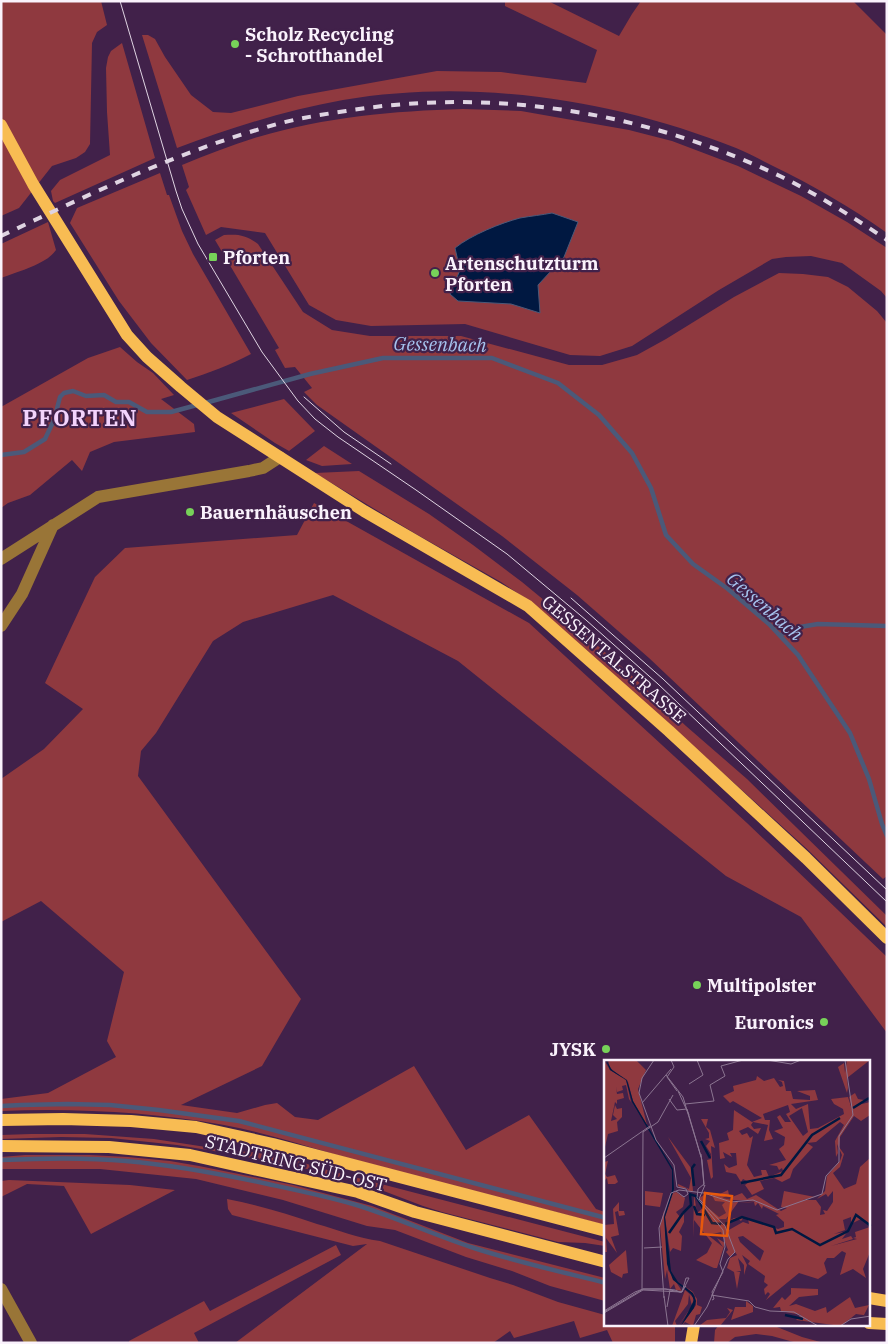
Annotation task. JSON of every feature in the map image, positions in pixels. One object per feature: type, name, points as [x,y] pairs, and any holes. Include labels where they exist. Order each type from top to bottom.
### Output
[{"type":"main road","name":"GESSENTALSTRASSE","points":[[1,125],[33,184],[126,335],[147,357],[218,417],[364,511],[528,606],[669,731],[806,858],[887,938]]},
{"type":"main road","name":"STADTRING SÜD-OST","points":[[1,1120],[131,1121],[196,1128],[273,1144],[604,1230]]},
{"type":"main road","name":"STADTRING SÜD-OST","points":[[1,1146],[109,1147],[190,1155],[358,1192],[415,1212],[604,1261]]},
{"type":"main road","points":[[870,1298],[887,1301]]},
{"type":"main road","points":[[870,1324],[887,1324]]},
{"type":"main road","points":[[691,1343],[694,1326]]},
{"type":"street","points":[[1,559],[98,497],[249,472],[263,468],[280,457]]},
{"type":"street","points":[[1,626],[22,594],[53,525]]},
{"type":"street","points":[[1,1289],[31,1343]]},
{"type":"shaded area","points":[[1,1],[101,1],[107,25],[97,32],[92,43],[90,144],[85,152],[76,158],[52,166],[19,208],[1,216]]},
{"type":"shaded area","points":[[505,1],[548,1],[619,36],[641,1],[853,1],[887,35],[887,233],[817,189],[736,148],[689,131],[641,117],[592,105],[542,97],[442,91],[392,94],[343,100],[259,120],[177,148],[142,35],[148,35],[155,39],[191,95],[213,112],[231,113],[298,96],[437,71],[501,72],[586,83],[597,50],[505,6]]},
{"type":"shaded area","points":[[122,43],[155,158],[55,203],[51,191],[60,180],[110,155],[106,68],[111,51]]},
{"type":"shaded area","points":[[463,109],[521,111],[629,130],[672,141],[738,166],[801,196],[847,222],[887,248],[887,298],[881,291],[842,263],[811,256],[786,257],[772,259],[719,290],[632,346],[600,356],[570,355],[465,324],[371,326],[336,320],[309,305],[265,233],[221,227],[206,235],[186,190],[189,187],[182,165],[258,137],[308,124],[359,116]]},
{"type":"shaded area","points":[[160,173],[167,195],[169,195],[182,231],[193,254],[251,354],[187,380],[151,343],[119,301],[70,223],[77,208]]},
{"type":"shaded area","points":[[48,222],[56,250],[52,255],[39,263],[1,278],[1,244]]},
{"type":"shaded area","points":[[224,235],[242,236],[258,244],[303,312],[332,330],[370,336],[461,336],[569,365],[602,365],[637,355],[734,297],[779,273],[828,277],[848,287],[877,311],[887,323],[887,876],[883,879],[649,658],[577,595],[502,536],[317,405],[304,392],[312,388],[295,367],[285,368],[275,350],[279,348],[215,240]]},
{"type":"shaded area","points":[[120,347],[153,373],[174,395],[161,399],[194,424],[195,432],[114,442],[90,452],[82,471],[72,460],[30,495],[8,503],[1,508],[1,407],[88,358]]},
{"type":"shaded area","points":[[284,399],[315,431],[289,451],[231,413]]},
{"type":"shaded area","points":[[324,446],[352,464],[322,466],[306,460]]},
{"type":"shaded area","points":[[359,471],[429,514],[473,545],[574,625],[747,779],[887,916],[887,927],[806,848],[534,604],[501,582],[416,534],[315,473]]},
{"type":"shaded area","points":[[314,503],[529,623],[747,823],[887,957],[887,1033],[801,917],[726,876],[458,661],[333,595],[243,622],[213,641],[156,733],[141,751],[138,776],[301,999],[262,1066],[181,1105],[237,1113],[277,1103],[295,1117],[318,1120],[414,1066],[466,1150],[529,1115],[596,1209],[604,1212],[604,1225],[224,1125],[113,1112],[1,1111],[1,1099],[48,1093],[116,1057],[107,1041],[124,972],[41,901],[1,922],[1,779],[44,749],[83,709],[45,683],[95,577],[125,548],[297,535]]},
{"type":"shaded area","points":[[85,1134],[154,1139],[232,1151],[270,1153],[331,1171],[604,1242],[604,1246],[558,1242],[442,1212],[368,1185],[307,1169],[232,1154],[177,1145],[111,1138],[1,1139],[1,1135]]},
{"type":"shaded area","points":[[90,1155],[170,1161],[293,1185],[372,1206],[468,1243],[604,1278],[604,1301],[550,1286],[395,1230],[367,1226],[283,1200],[196,1179],[100,1169],[1,1169],[1,1157]]},
{"type":"shaded area","points":[[1,1181],[130,1185],[175,1190],[91,1234],[64,1186],[27,1184],[1,1197]]},
{"type":"shaded area","points":[[227,1199],[272,1210],[356,1236],[380,1241],[558,1302],[604,1315],[604,1326],[675,1326],[675,1343],[613,1343],[607,1330],[580,1338],[574,1321],[514,1338],[510,1331],[493,1343],[235,1343],[367,1244],[353,1246],[232,1215],[228,1209]]},
{"type":"shaded area","points":[[336,1245],[341,1255],[194,1333],[199,1343],[129,1343],[129,1341],[204,1301],[210,1311]]},
{"type":"shaded area","points":[[718,1326],[774,1326],[824,1343],[797,1343],[756,1334],[735,1337],[727,1343],[714,1343],[715,1330]]},
{"type":"water","points":[[552,213],[578,222],[564,257],[538,285],[540,313],[511,304],[458,301],[450,294],[460,270],[455,248],[478,234],[504,223],[520,218]]},
{"type":"waterway","name":"Gessenbach","points":[[205,403],[310,374],[383,358],[492,358],[558,383],[599,415],[632,453],[651,488],[666,535],[693,564],[728,589],[769,624],[798,655],[850,733],[869,779],[887,836]]},
{"type":"waterway","name":"Gessenbach","points":[[1,455],[24,452],[45,439],[54,420],[60,397],[64,393],[73,391],[86,396],[104,395],[116,402],[129,402],[147,412],[171,412],[197,405]]},
{"type":"waterway","points":[[780,635],[800,627],[818,624],[887,626]]},
{"type":"waterway","points":[[1,1106],[110,1105],[239,1121],[604,1217]]},
{"type":"waterway","points":[[1,1160],[64,1158],[111,1160],[180,1167],[250,1180],[353,1204],[490,1253],[604,1283]]},
{"type":"tram line","points":[[120,1],[182,209],[198,244],[262,352],[298,401],[315,419],[338,437],[507,554],[586,620],[658,684],[887,902]]},
{"type":"tram line","points":[[304,397],[344,432],[391,464]]},
{"type":"tram line","points":[[571,598],[663,679],[887,890]]},
{"type":"railway","points":[[1,236],[99,190],[165,162],[233,137],[267,127],[296,119],[346,111],[402,104],[457,102],[513,104],[568,111],[623,121],[677,136],[730,155],[782,177],[809,191],[887,240]]},
{"type":"place","name":"Scholz Recycling - Schrotthandel","points":[[235,44]]},
{"type":"place","name":"Pforten","points":[[213,257]]},
{"type":"place","name":"Artenschutzturm Pforten","points":[[435,273]]},
{"type":"place","name":"Bauernhäuschen","points":[[190,512]]},
{"type":"place","name":"Multipolster","points":[[697,985]]},
{"type":"place","name":"Euronics","points":[[824,1022]]},
{"type":"place","name":"JYSK","points":[[606,1049]]},
{"type":"district","name":"PFORTEN","points":[[80,417]]}]
